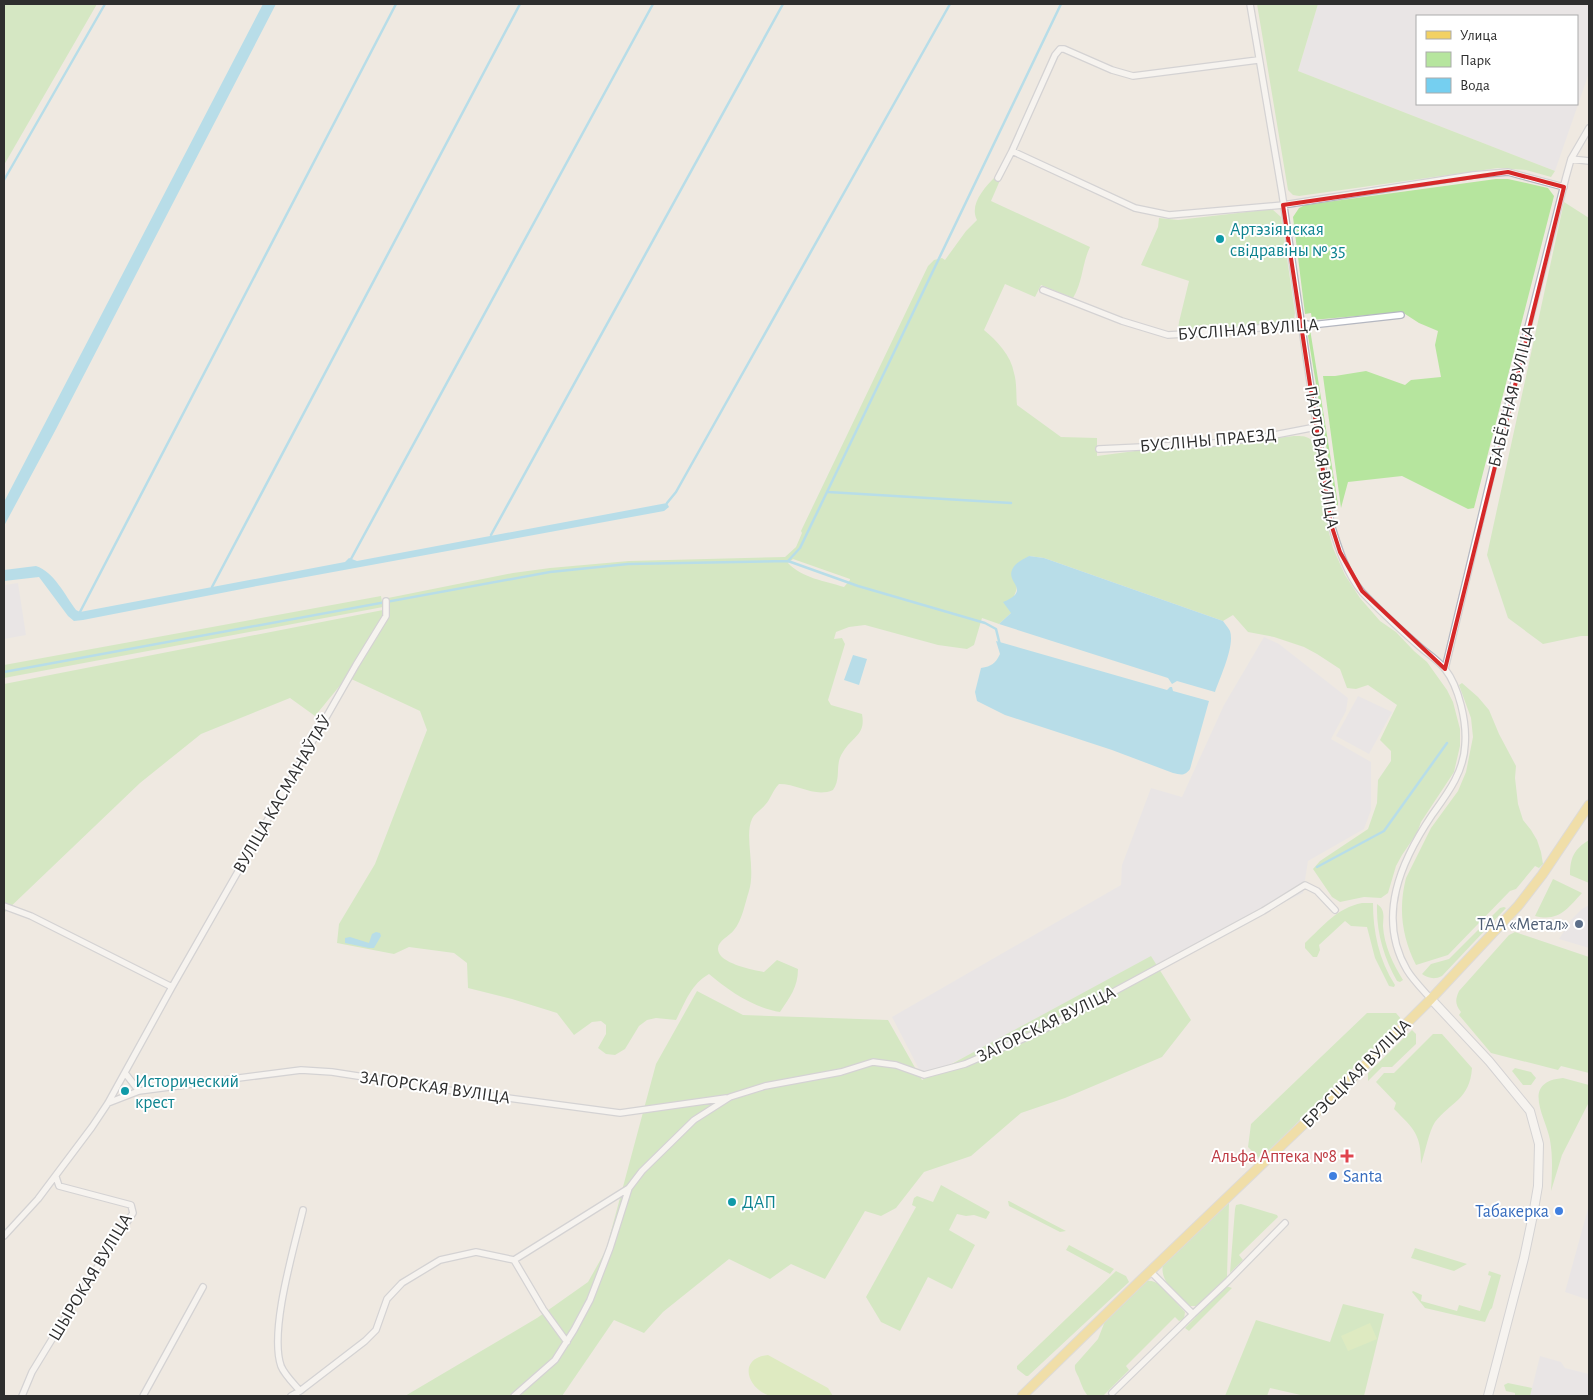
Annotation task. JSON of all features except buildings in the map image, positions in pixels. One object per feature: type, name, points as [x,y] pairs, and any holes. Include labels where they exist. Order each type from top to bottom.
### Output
[{"type":"main road","name":"БРЭСЦКАЯ ВУЛІЦА","points":[[1022,1396],[1355,1075],[1431,999],[1520,904],[1542,876],[1589,805]]},
{"type":"street","name":"ПАРТОВАЯ ВУЛІЦА","points":[[1250,4],[1302,323],[1331,524],[1340,552],[1350,574],[1362,591],[1445,670]]},
{"type":"street","points":[[998,178],[1012,152],[1055,54],[1060,49],[1133,76],[1258,60]]},
{"type":"street","name":"БАБЁРНАЯ ВУЛІЦА","points":[[1445,670],[1503,426],[1564,187],[1572,159],[1589,128]]},
{"type":"street","points":[[1012,152],[1135,208],[1155,213],[1181,215],[1283,205],[1473,175],[1508,172],[1564,187]]},
{"type":"street","points":[[1572,159],[1589,161]]},
{"type":"street","name":"БУСЛІНАЯ ВУЛІЦА","points":[[1043,290],[1122,321],[1168,335],[1233,331],[1302,323],[1311,325],[1401,315]]},
{"type":"street","name":"БУСЛІНЫ ПРАЕЗД","points":[[1099,449],[1204,444],[1259,438],[1316,427]]},
{"type":"street","name":"ВУЛІЦА КАСМАНАЎТАЎ","points":[[4,1236],[56,1177],[108,1103],[172,987],[386,616],[386,601]]},
{"type":"street","points":[[1445,670],[1456,691],[1464,721],[1466,745],[1460,769],[1454,783],[1421,831],[1405,862],[1394,891],[1392,926],[1398,952],[1413,978],[1489,1061],[1530,1111],[1539,1144],[1538,1186],[1533,1215],[1488,1396]]},
{"type":"street","name":"ЗАГОРСКАЯ ВУЛІЦА","points":[[108,1103],[139,1091],[301,1070],[332,1072],[620,1113],[730,1098],[765,1086],[841,1072],[873,1062],[896,1065],[924,1075],[965,1064],[1042,1031],[1194,949],[1305,886],[1317,890],[1335,910]]},
{"type":"street","points":[[4,906],[31,916],[172,987]]},
{"type":"street","points":[[125,1073],[139,1091]]},
{"type":"street","name":"ЗАГОРСКАЯ ВУЛІЦА","points":[[514,1260],[629,1188],[642,1171],[694,1120],[730,1098]]},
{"type":"street","name":"ШЫРОКАЯ ВУЛІЦА","points":[[22,1396],[32,1372],[41,1357],[79,1295],[133,1214],[132,1205],[60,1186],[56,1177]]},
{"type":"street","points":[[514,1396],[554,1360],[567,1342],[590,1300],[610,1248],[629,1188]]},
{"type":"street","points":[[300,1391],[281,1367],[277,1333],[289,1270],[304,1210]]},
{"type":"street","points":[[1112,1394],[1285,1223]]},
{"type":"street","points":[[291,1396],[365,1341],[376,1330],[388,1299],[402,1284],[440,1260],[476,1252],[514,1260],[543,1309],[567,1342]]},
{"type":"street","points":[[1150,1271],[1192,1314]]},
{"type":"street","points":[[143,1396],[203,1287]]},
{"type":"highlighted area","points":[[1508,172],[1564,187],[1445,669],[1362,591],[1340,552],[1331,524],[1283,205]]},
{"type":"shaded area","points":[[1318,4],[1589,4],[1589,73],[1578,105],[1578,15],[1416,15],[1416,105],[1578,105],[1555,171],[1298,71]]},
{"type":"shaded area","points":[[18,583],[26,635],[4,639],[4,585]]},
{"type":"shaded area","points":[[1264,637],[1279,644],[1348,698],[1346,711],[1331,739],[1371,762],[1371,810],[1364,829],[1308,861],[1303,893],[923,1077],[892,1017],[1121,885],[1122,865],[1151,788],[1182,797],[1224,705]]},
{"type":"shaded area","points":[[1358,696],[1392,712],[1369,754],[1336,736]]},
{"type":"shaded area","name":"ТАА «Метал»","points":[[1589,905],[1589,948],[1559,939],[1571,920]]},
{"type":"shaded area","points":[[1589,1205],[1589,1300],[1565,1292]]},
{"type":"shaded area","points":[[1540,1356],[1561,1362],[1565,1368],[1589,1374],[1589,1396],[1530,1396]]},
{"type":"green space","points":[[4,4],[97,4],[4,165]]},
{"type":"green space","points":[[1257,4],[1318,4],[1298,71],[1555,171],[1551,177],[1526,170],[1498,168],[1299,196],[1293,195],[1288,190]]},
{"type":"green space","points":[[995,177],[1001,178],[991,201],[1090,247],[1085,259],[1079,286],[1073,298],[1041,285],[1035,297],[1005,284],[984,330],[1007,354],[1010,360],[1016,381],[1017,405],[1061,437],[1097,438],[1097,456],[1135,451],[1202,447],[1294,436],[1307,437],[1314,443],[1328,529],[1333,548],[1345,575],[1360,598],[1380,621],[1396,632],[1427,662],[1447,690],[1453,702],[1460,729],[1460,746],[1454,772],[1421,822],[1417,833],[1396,866],[1388,893],[1381,898],[1364,897],[1340,902],[1332,897],[1313,869],[1320,861],[1368,829],[1377,803],[1378,780],[1391,761],[1391,751],[1380,740],[1397,705],[1368,685],[1356,689],[1347,688],[1340,669],[1317,654],[1304,647],[1274,637],[1248,632],[1233,615],[1223,621],[1044,558],[1029,556],[1012,577],[1017,589],[1011,613],[999,624],[982,618],[974,645],[967,649],[938,645],[865,625],[849,627],[836,632],[834,639],[842,638],[845,644],[828,700],[831,705],[862,714],[862,727],[858,735],[840,757],[836,785],[833,790],[813,792],[779,784],[767,803],[753,817],[749,834],[751,882],[749,891],[737,926],[720,943],[718,949],[722,957],[727,960],[753,970],[764,972],[777,960],[798,969],[795,987],[780,1012],[751,1003],[725,987],[709,974],[693,988],[676,1020],[656,1018],[647,1020],[639,1026],[625,1049],[615,1055],[606,1054],[598,1048],[606,1034],[606,1025],[601,1021],[592,1022],[574,1035],[557,1013],[468,988],[467,963],[454,953],[409,947],[394,954],[337,943],[339,924],[375,864],[427,730],[420,711],[347,677],[315,716],[290,698],[201,734],[140,783],[4,913],[4,684],[383,610],[388,602],[388,598],[513,573],[629,561],[785,557],[796,547],[802,533],[801,531],[928,266],[934,260],[942,258],[945,260],[966,231],[977,220],[975,214],[976,203],[982,191]],"holes":[[[793,559],[850,579],[844,587],[807,576],[788,563]]]},
{"type":"green space","points":[[1496,179],[1508,179],[1548,188],[1554,196],[1474,508],[1468,509],[1402,476],[1348,482],[1341,508],[1323,376],[1366,371],[1405,385],[1411,380],[1441,377],[1435,345],[1438,331],[1419,323],[1402,312],[1312,320],[1311,313],[1305,314],[1293,217],[1299,208],[1305,205]]},
{"type":"green space","points":[[1564,202],[1589,218],[1589,636],[1543,644],[1508,618],[1487,555]]},
{"type":"green space","points":[[1272,209],[1281,217],[1295,313],[1294,319],[1292,321],[1228,329],[1178,330],[1189,281],[1141,265],[1158,227],[1159,218],[1178,220]]},
{"type":"green space","points":[[1310,329],[1338,504],[1337,506],[1308,336]]},
{"type":"green space","points":[[381,596],[383,607],[4,678],[4,665]]},
{"type":"green space","points":[[1462,683],[1489,710],[1516,766],[1515,778],[1518,804],[1523,820],[1537,840],[1543,864],[1539,868],[1535,866],[1516,889],[1510,891],[1448,955],[1416,965],[1407,944],[1403,923],[1402,901],[1406,878],[1431,828],[1458,791],[1466,772],[1473,737],[1471,718],[1459,685]]},
{"type":"green space","points":[[1589,840],[1589,883],[1570,875],[1574,854]]},
{"type":"green space","points":[[1553,879],[1582,893],[1567,909],[1556,916],[1535,916]]},
{"type":"green space","points":[[1373,903],[1374,925],[1378,946],[1385,966],[1395,985],[1394,987],[1389,986],[1375,958],[1367,927],[1351,926],[1345,921],[1319,945],[1320,950],[1317,957],[1313,957],[1305,948],[1305,943],[1331,918],[1353,905]]},
{"type":"green space","points":[[1377,904],[1383,911],[1385,940],[1403,980],[1400,982],[1397,981],[1392,972],[1382,944],[1378,925]]},
{"type":"green space","points":[[1500,908],[1506,908],[1442,976],[1431,978],[1422,974],[1431,964],[1449,959]]},
{"type":"green space","points":[[1515,932],[1589,957],[1589,1073],[1561,1066],[1558,1070],[1491,1053],[1459,1015],[1461,1012],[1456,1002],[1459,991],[1509,935]]},
{"type":"green space","points":[[1151,956],[1191,1020],[1162,1057],[1065,1098],[1021,1113],[971,1156],[924,1172],[896,1208],[881,1216],[865,1211],[825,1279],[791,1264],[770,1279],[729,1259],[663,1312],[644,1333],[614,1320],[562,1396],[405,1396],[537,1318],[588,1282],[606,1250],[656,1064],[697,991],[743,1015],[888,1020],[922,1080]]},
{"type":"green space","points":[[1367,1013],[1396,1013],[1402,1020],[1260,1159],[1248,1147],[1251,1124]]},
{"type":"green space","points":[[1412,1030],[1416,1034],[1416,1044],[1392,1067],[1382,1067],[1368,1081],[1368,1073]]},
{"type":"green space","points":[[1433,1034],[1442,1034],[1472,1068],[1468,1087],[1464,1093],[1435,1122],[1421,1164],[1420,1146],[1415,1133],[1394,1109],[1396,1103],[1376,1082],[1384,1073],[1394,1073]]},
{"type":"green space","points":[[1515,1068],[1531,1072],[1536,1078],[1531,1085],[1523,1085],[1512,1071]]},
{"type":"green space","points":[[1563,1078],[1589,1085],[1589,1102],[1562,1155],[1551,1191],[1551,1146],[1541,1111],[1539,1093],[1542,1086],[1550,1081]]},
{"type":"green space","points":[[941,1185],[990,1212],[986,1219],[974,1215],[957,1214],[949,1230],[975,1245],[952,1289],[928,1277],[900,1331],[881,1322],[866,1297],[916,1207],[912,1205],[914,1198],[917,1196],[933,1202]]},
{"type":"green space","points":[[1008,1201],[1066,1231],[1060,1232],[1009,1206]]},
{"type":"green space","points":[[1229,1203],[1227,1277],[1197,1306],[1189,1306],[1170,1288],[1164,1277],[1163,1264]]},
{"type":"green space","points":[[1241,1204],[1277,1215],[1278,1217],[1239,1255],[1243,1260],[1230,1273],[1235,1209],[1236,1205]]},
{"type":"green space","points":[[1069,1245],[1114,1269],[1110,1274],[1066,1250]]},
{"type":"green space","points":[[1415,1248],[1467,1264],[1454,1271],[1411,1258]]},
{"type":"green space","points":[[1116,1271],[1126,1276],[1129,1282],[1028,1376],[1017,1369],[1017,1366]]},
{"type":"green space","points":[[1489,1271],[1501,1275],[1492,1308],[1485,1322],[1425,1308],[1412,1292],[1422,1295],[1421,1301],[1457,1311],[1459,1305],[1480,1311],[1491,1276],[1488,1275]]},
{"type":"green space","points":[[1145,1281],[1158,1283],[1185,1312],[1184,1319],[1179,1321],[1175,1317],[1126,1366],[1129,1370],[1103,1396],[1088,1396],[1083,1389],[1075,1365],[1098,1339],[1105,1321]]},
{"type":"green space","points":[[1226,1286],[1232,1288],[1189,1331],[1185,1328]]},
{"type":"green space","points":[[1343,1304],[1384,1314],[1364,1396],[1305,1396],[1270,1388],[1267,1396],[1225,1396],[1256,1320],[1330,1342]]},
{"type":"green space","points":[[1370,1323],[1377,1339],[1348,1351],[1341,1336]]},
{"type":"green space","points":[[768,1355],[828,1388],[833,1396],[770,1396],[762,1392],[755,1387],[751,1380],[749,1367],[758,1357]]},
{"type":"green space","points":[[1508,1383],[1532,1388],[1530,1396],[1515,1396],[1515,1393],[1506,1391],[1504,1385]]},
{"type":"water","points":[[263,4],[276,4],[4,526],[4,502]]},
{"type":"water","points":[[667,503],[669,507],[664,511],[83,620],[74,621],[68,616],[39,577],[4,581],[4,570],[36,566],[54,579],[76,610],[80,612],[345,562],[349,558],[357,561]]},
{"type":"water","points":[[1029,556],[1044,558],[1223,621],[1230,631],[1231,637],[1226,662],[1215,692],[1177,681],[1172,684],[1168,678],[999,624],[1011,613],[1003,602],[1012,597],[1017,589],[1011,573],[1013,568],[1018,562]]},
{"type":"water","points":[[996,641],[1167,690],[1172,687],[1173,691],[1209,701],[1190,769],[1183,774],[1173,773],[1112,750],[1005,715],[977,701],[975,692],[981,668],[993,664],[1000,654]]},
{"type":"water","points":[[853,655],[867,659],[859,685],[844,680]]},
{"type":"water","points":[[380,933],[381,936],[374,948],[345,943],[345,938],[350,937],[369,943],[372,934]]},
{"type":"waterway","points":[[4,180],[105,4]]},
{"type":"waterway","points":[[80,612],[396,4]]},
{"type":"waterway","points":[[212,587],[520,4]]},
{"type":"waterway","points":[[351,559],[653,4]]},
{"type":"waterway","points":[[491,535],[783,4]]},
{"type":"waterway","points":[[667,503],[676,492],[950,4]]},
{"type":"waterway","points":[[788,561],[800,548],[1061,4]]},
{"type":"waterway","points":[[828,492],[1011,503]]},
{"type":"waterway","points":[[4,672],[550,572],[628,564],[788,561],[858,586],[985,623],[996,629],[1000,645]]},
{"type":"waterway","points":[[1317,867],[1384,831],[1447,743]]},
{"type":"place","name":"Артэзіянская свідравіны № 35","points":[[1220,239]]},
{"type":"place","name":"ТАА «Метал»","points":[[1579,924]]},
{"type":"place","name":"Исторический крест","points":[[125,1091]]},
{"type":"place","name":"Альфа Аптека №8","points":[[1347,1156]]},
{"type":"place","name":"Santa","points":[[1333,1176]]},
{"type":"place","name":"ДАП","points":[[732,1202]]},
{"type":"place","name":"Табакерка","points":[[1559,1211]]}]
